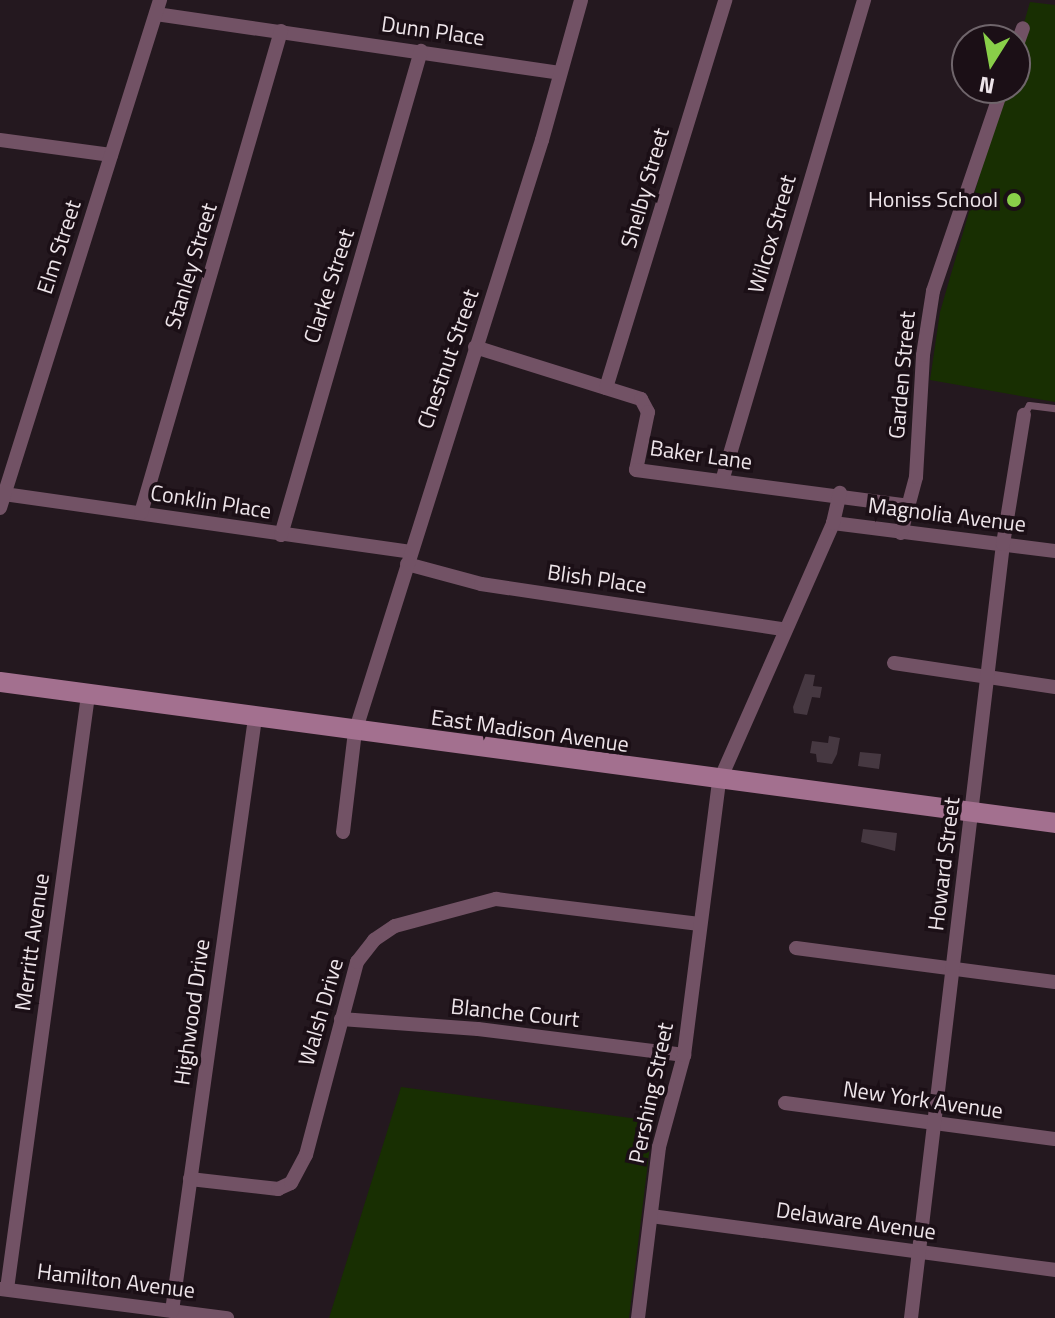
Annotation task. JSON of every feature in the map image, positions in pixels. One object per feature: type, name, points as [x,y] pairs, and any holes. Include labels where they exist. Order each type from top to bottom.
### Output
[{"type":"main road","name":"East Madison Avenue","points":[[0,682],[719,782],[1055,823]]},
{"type":"street","name":"Chestnut Street","points":[[343,832],[355,732],[581,0]]},
{"type":"street","name":"Shelby Street","points":[[606,388],[725,0]]},
{"type":"street","name":"Wilcox Street","points":[[722,481],[864,0]]},
{"type":"street","name":"Dunn Place","points":[[158,7],[281,31],[560,73]]},
{"type":"street","name":"Elm Street","points":[[2,501],[158,7]]},
{"type":"street","name":"Stanley Street","points":[[141,513],[281,31]]},
{"type":"street","name":"Clarke Street","points":[[281,535],[421,51]]},
{"type":"street","name":"Garden Street","points":[[901,533],[908,506],[933,291],[997,104]]},
{"type":"street","points":[[0,140],[111,155]]},
{"type":"street","name":"Baker Lane","points":[[475,347],[606,388],[646,405],[636,470],[840,493],[908,506]]},
{"type":"street","name":"Howard Street","points":[[911,1318],[1003,544],[1024,415]]},
{"type":"street","points":[[0,447],[17,450]]},
{"type":"street","points":[[719,782],[783,629],[833,523],[840,493]]},
{"type":"street","name":"Conklin Place","points":[[2,501],[141,513],[409,558]]},
{"type":"street","name":"Magnolia Avenue","points":[[833,523],[1055,551]]},
{"type":"street","name":"Blish Place","points":[[409,558],[481,584],[783,629]]},
{"type":"street","points":[[894,663],[1055,687]]},
{"type":"street","name":"Merritt Avenue","points":[[3,1289],[88,695]]},
{"type":"street","name":"Highwood Drive","points":[[172,1311],[255,718]]},
{"type":"street","name":"Pershing Street","points":[[638,1318],[665,1114],[684,1055],[719,782]]},
{"type":"street","name":"Walsh Drive","points":[[190,1179],[278,1189],[291,1183],[306,1155],[357,962],[374,940],[395,926],[472,902],[521,899],[699,924]]},
{"type":"street","points":[[796,948],[1055,982]]},
{"type":"street","name":"Blanche Court","points":[[341,1019],[478,1029],[684,1055]]},
{"type":"street","name":"New York Avenue","points":[[785,1103],[1055,1139]]},
{"type":"street","name":"Delaware Avenue","points":[[651,1216],[1055,1270]]},
{"type":"street","name":"Hamilton Avenue","points":[[3,1289],[113,1311],[172,1311],[227,1318]]},
{"type":"lane","points":[[1024,415],[1029,405],[1055,408]]},
{"type":"green space","name":"Honiss School","points":[[1030,2],[1055,5],[1055,402],[930,380],[940,312],[1000,104],[1031,104],[1031,24],[1024,24]]},
{"type":"green space","points":[[401,1087],[653,1121],[629,1318],[329,1318]]},
{"type":"building","points":[[805,674],[815,675],[813,686],[822,687],[820,698],[812,697],[807,715],[794,713],[793,707]]},
{"type":"building","points":[[829,736],[840,738],[837,754],[832,764],[817,762],[816,754],[810,753],[812,741],[828,743]]},
{"type":"building","points":[[860,752],[881,754],[879,769],[858,766]]},
{"type":"building","points":[[863,829],[897,833],[895,851],[861,842]]},
{"type":"place","name":"Honiss School","points":[[1014,200]]}]
